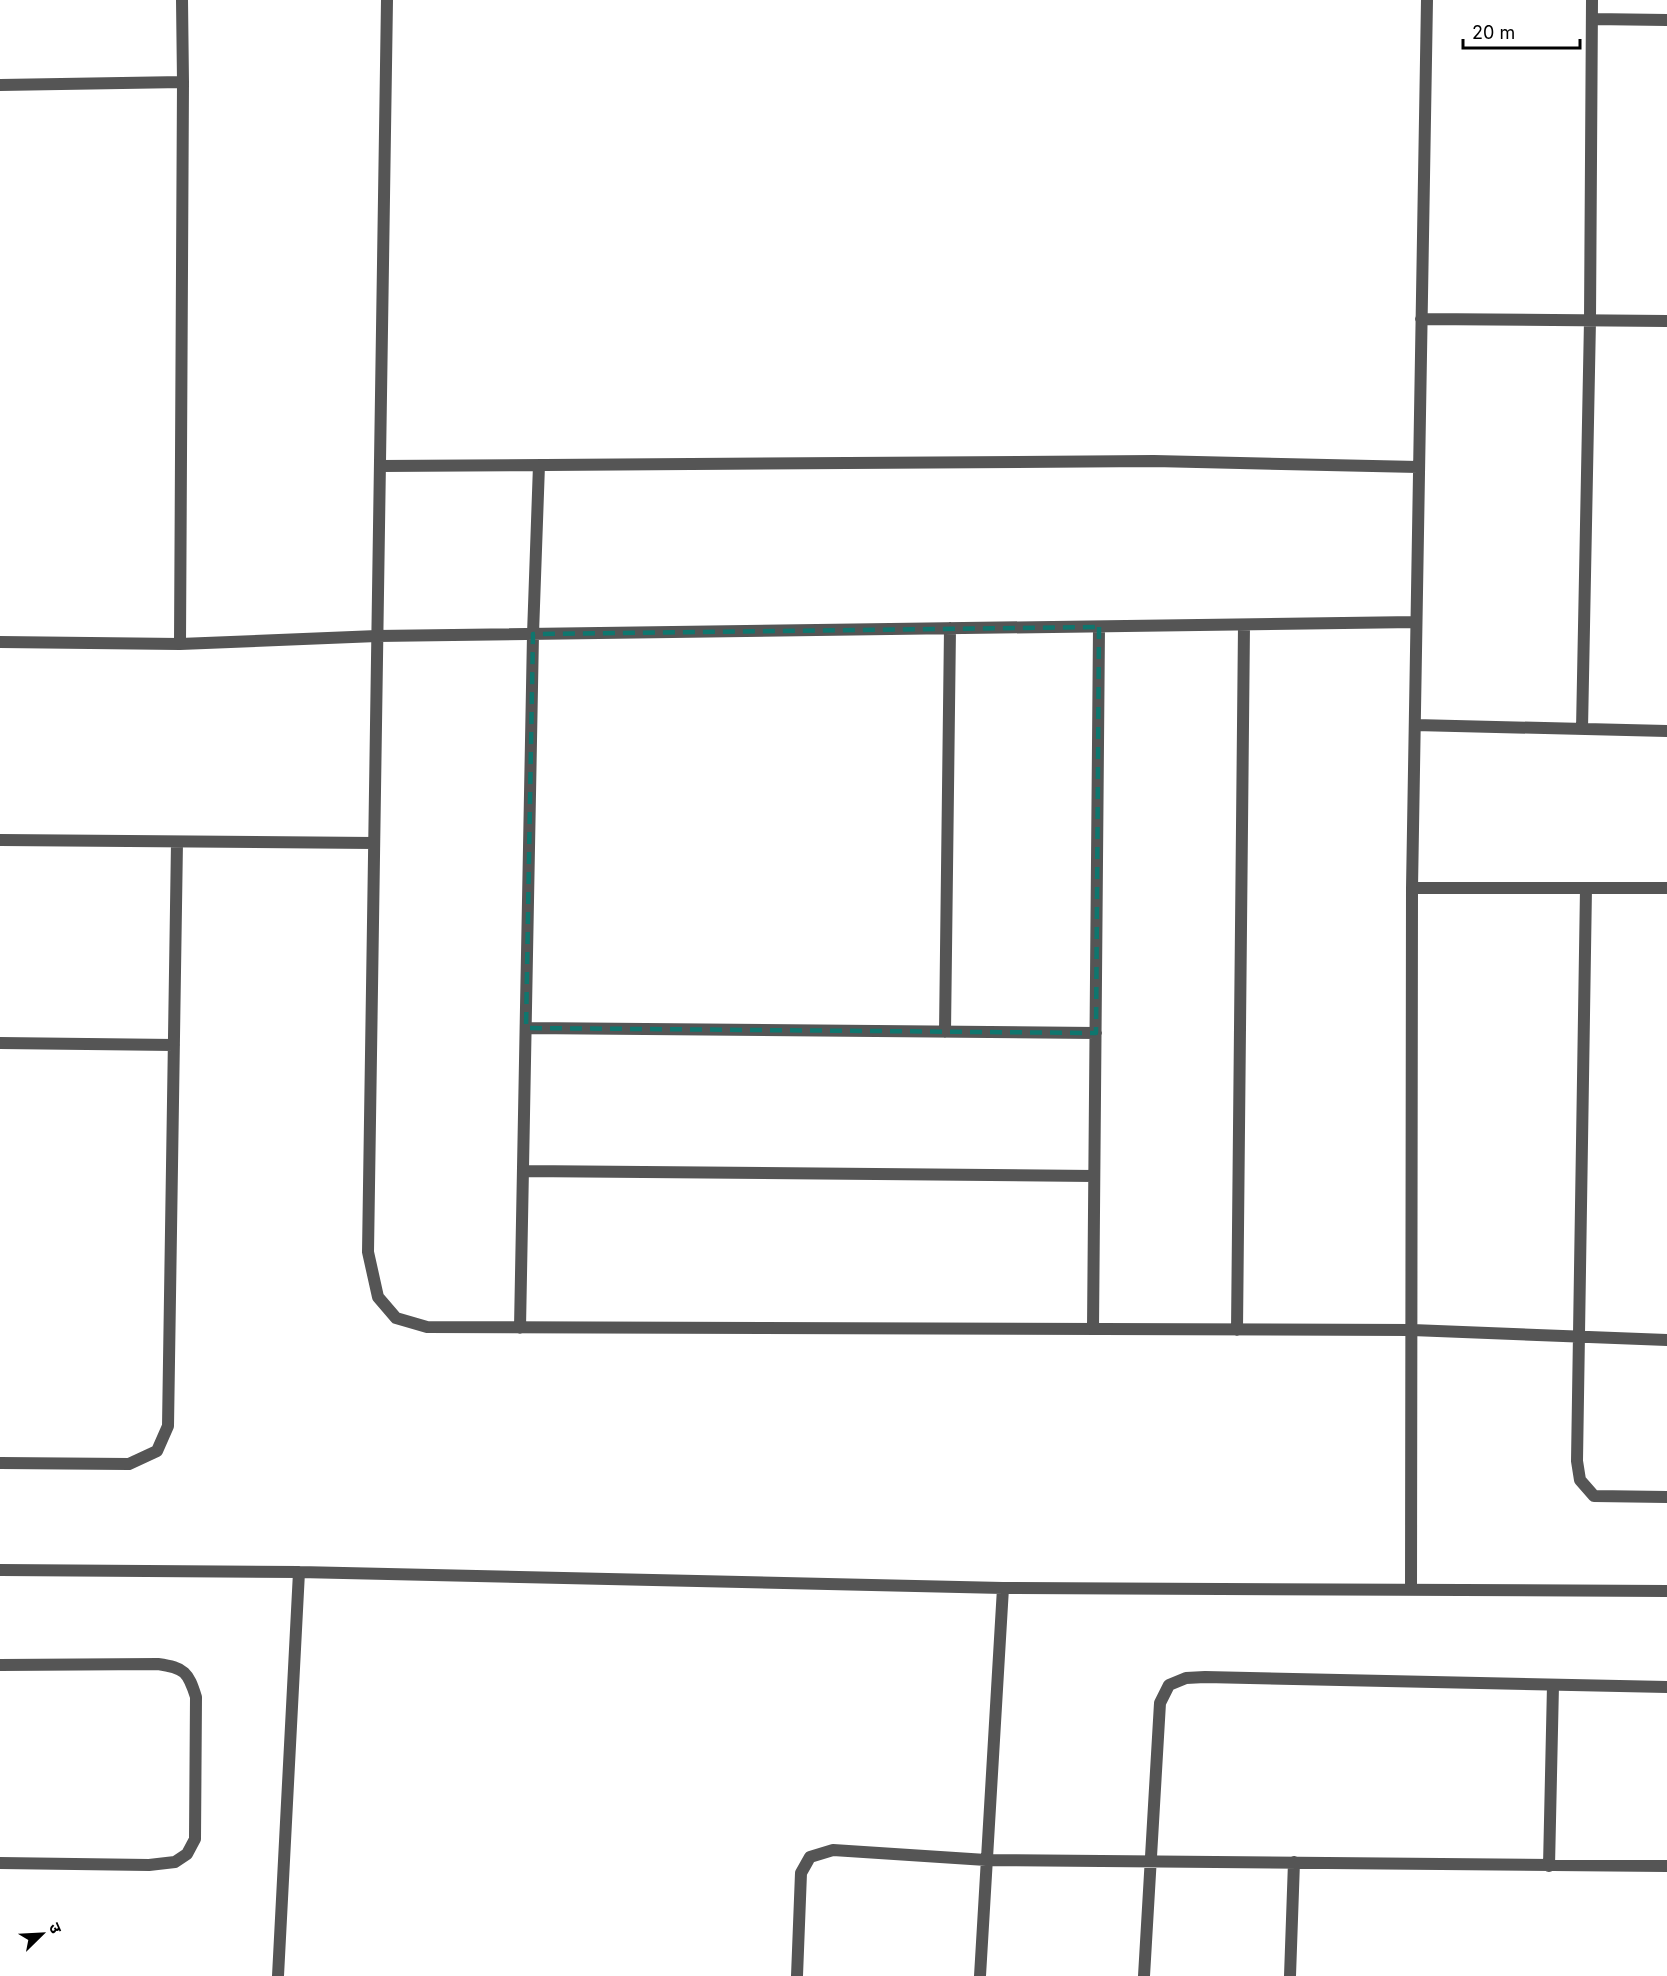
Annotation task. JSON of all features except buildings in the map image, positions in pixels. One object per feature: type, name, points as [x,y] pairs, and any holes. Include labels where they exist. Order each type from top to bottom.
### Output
[{"type":"street","points":[[180,644],[182,0]]},
{"type":"street","points":[[387,0],[368,1252],[378,1297],[396,1318],[427,1327],[1412,1330],[1667,1340]]},
{"type":"street","points":[[1411,1590],[1412,888],[1427,0]]},
{"type":"street","points":[[1582,729],[1590,320],[1592,0]]},
{"type":"street","points":[[1592,19],[1667,20]]},
{"type":"street","points":[[0,85],[183,82]]},
{"type":"street","points":[[1420,319],[1667,321]]},
{"type":"street","points":[[380,466],[1154,461],[1418,466]]},
{"type":"street","points":[[520,1328],[533,634],[539,465]]},
{"type":"street","points":[[0,642],[180,644],[377,636],[1416,622]]},
{"type":"street","points":[[1237,1330],[1244,625]]},
{"type":"street","points":[[1093,1329],[1099,627]]},
{"type":"street","points":[[945,1032],[950,628]]},
{"type":"street","points":[[1414,725],[1667,731]]},
{"type":"street","points":[[0,840],[374,843]]},
{"type":"street","points":[[0,1463],[129,1464],[157,1452],[168,1426],[177,842]]},
{"type":"street","points":[[1412,888],[1667,888]]},
{"type":"street","points":[[1586,888],[1577,1461],[1581,1480],[1594,1496],[1667,1497]]},
{"type":"street","points":[[526,1028],[1096,1033]]},
{"type":"street","points":[[0,1043],[174,1045]]},
{"type":"street","points":[[523,1171],[1094,1176]]},
{"type":"street","points":[[0,1570],[299,1572],[1003,1588],[1667,1591]]},
{"type":"street","points":[[278,1976],[299,1572]]},
{"type":"street","points":[[980,1976],[1003,1588]]},
{"type":"street","points":[[0,1665],[176,1666],[189,1675],[196,1697],[195,1839],[187,1854],[175,1862],[149,1865],[0,1863]]},
{"type":"street","points":[[1144,1976],[1160,1703],[1169,1685],[1186,1678],[1205,1677],[1667,1687]]},
{"type":"street","points":[[1549,1866],[1553,1685]]},
{"type":"street","points":[[797,1976],[801,1873],[810,1857],[834,1850],[986,1860],[1667,1866]]},
{"type":"street","points":[[1290,1976],[1294,1862]]},
{"type":"highlighted area","points":[[1099,627],[1096,1033],[526,1028],[533,634]]}]
